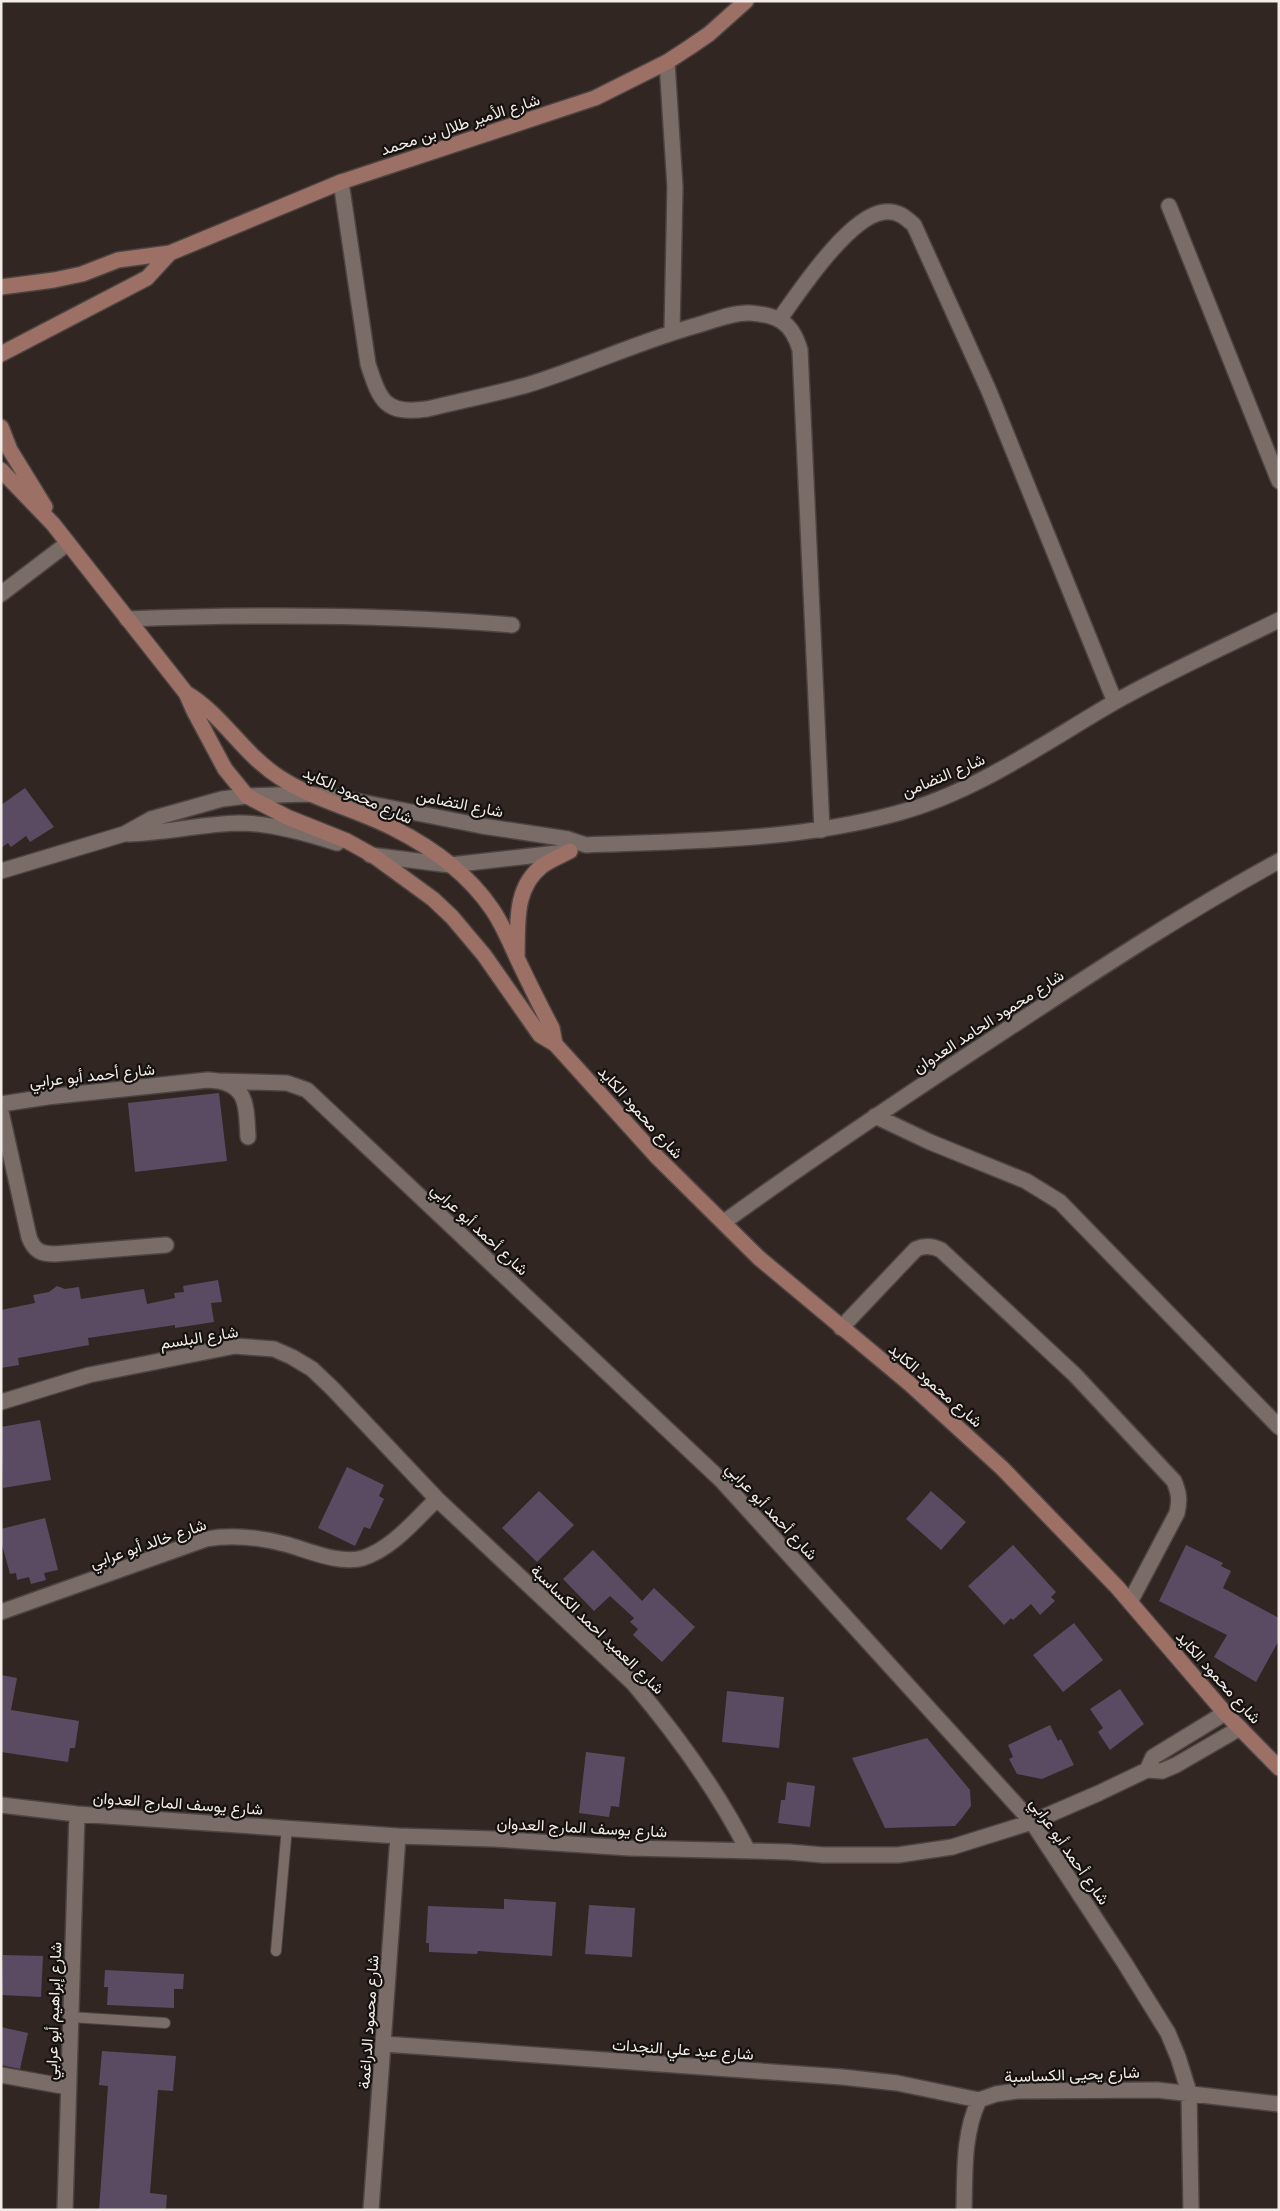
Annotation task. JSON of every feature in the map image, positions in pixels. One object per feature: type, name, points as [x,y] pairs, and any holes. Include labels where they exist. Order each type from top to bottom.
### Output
[{"type":"street","name":"شارع الأمير طلال بن محمد","points":[[1,287],[54,280],[82,274],[118,260],[170,253],[341,182],[595,98],[667,62],[709,34],[746,1]]},
{"type":"street","points":[[667,62],[675,187],[672,332]]},
{"type":"street","points":[[341,182],[368,364],[377,392],[387,404],[400,410],[413,411],[527,384],[672,332],[719,318],[748,313],[779,320],[790,327],[796,336],[800,350],[822,830]]},
{"type":"street","points":[[1169,206],[1279,481]]},
{"type":"street","points":[[779,320],[813,272],[841,240],[868,218],[883,212],[893,212],[903,215],[914,225],[989,391],[1115,702]]},
{"type":"street","name":"شارع الأمير طلال بن محمد","points":[[1,354],[147,278],[170,253]]},
{"type":"street","name":"شارع محمود الكايد","points":[[1,427],[10,450],[48,510],[52,524]]},
{"type":"street","name":"شارع محمود الكايد","points":[[1,470],[68,543],[186,693],[225,769],[247,796],[287,817],[346,841],[374,856],[433,899],[452,917],[484,955],[540,1035],[556,1044],[657,1157],[779,1277],[910,1384],[1002,1468],[1130,1602],[1225,1713],[1279,1768]]},
{"type":"street","points":[[1,594],[68,543]]},
{"type":"street","points":[[127,619],[230,615],[305,615],[459,620],[512,625]]},
{"type":"street","name":"شارع التضامن","points":[[1,871],[124,834],[151,819],[222,799],[247,796],[308,794],[336,797],[482,826],[568,839],[586,845],[695,841],[822,830],[899,813],[984,779],[1115,702],[1279,620]]},
{"type":"street","name":"شارع محمود الكايد","points":[[186,693],[202,702],[243,747],[279,777],[308,794],[408,835],[466,878],[493,910],[552,1028],[556,1044]]},
{"type":"street","name":"شارع التضامن","points":[[124,834],[152,833],[198,826],[240,823],[256,824],[325,839],[374,856],[450,865],[570,852],[586,845]]},
{"type":"street","points":[[517,959],[519,907],[523,890],[531,877],[544,865],[570,852]]},
{"type":"street","name":"شارع محمود الحامد العدوان","points":[[724,1222],[875,1116],[1098,970],[1219,894],[1279,861]]},
{"type":"street","name":"شارع أحمد أبو عرابي","points":[[216,1081],[287,1083],[306,1090],[721,1480],[1032,1822],[1168,2033],[1188,2092],[1191,2210]]},
{"type":"street","name":"شارع أحمد أبو عرابي","points":[[1,1104],[47,1097],[226,1081],[238,1090],[246,1104],[248,1137]]},
{"type":"street","points":[[1,1112],[30,1237],[35,1248],[46,1254],[55,1254],[166,1245]]},
{"type":"street","points":[[875,1116],[930,1142],[1026,1181],[1060,1202],[1279,1427]]},
{"type":"street","points":[[841,1328],[916,1249],[934,1247],[941,1250],[1074,1375],[1174,1480],[1179,1493],[1180,1503],[1177,1513],[1130,1602]]},
{"type":"street","name":"شارع البلسم","points":[[1,1402],[89,1375],[189,1354],[235,1346],[274,1349],[312,1369],[437,1499]]},
{"type":"street","name":"شارع خالد أبو عرابي","points":[[1,1612],[206,1539],[226,1536],[251,1537],[342,1559],[362,1558],[396,1539],[437,1499]]},
{"type":"street","name":"شارع العميد احمد الكساسبة","points":[[437,1499],[633,1683],[660,1715],[706,1779],[731,1818],[748,1851]]},
{"type":"street","name":"شارع يوسف المارج العدوان","points":[[1146,1770],[1153,1757],[1225,1713]]},
{"type":"street","name":"شارع يوسف المارج العدوان","points":[[1,1806],[77,1814],[398,1836],[823,1855],[898,1855],[952,1848],[1032,1822],[1100,1793],[1146,1770],[1162,1771],[1169,1768],[1240,1728]]},
{"type":"street","name":"شارع إبراهيم أبو عرابي","points":[[65,2210],[77,1814]]},
{"type":"street","name":"شارع محمود الدراغمة","points":[[371,2210],[398,1836]]},
{"type":"street","name":"شارع عيد علي النجدات","points":[[384,2044],[842,2077],[897,2083],[978,2100]]},
{"type":"street","points":[[1,2075],[68,2087]]},
{"type":"street","name":"شارع يحيى الكساسبة","points":[[978,2100],[996,2094],[1017,2091],[1157,2090],[1188,2092],[1279,2104]]},
{"type":"street","points":[[964,2210],[966,2150],[969,2126],[978,2100]]},
{"type":"lane","points":[[276,1951],[288,1827]]},
{"type":"lane","points":[[70,2017],[164,2023]]},
{"type":"building","points":[[25,788],[54,827],[30,842],[26,836],[11,847],[8,843],[1,848],[1,805]]},
{"type":"building","points":[[219,1093],[227,1161],[135,1172],[128,1103]]},
{"type":"building","points":[[218,1280],[222,1302],[211,1303],[214,1322],[175,1328],[175,1325],[88,1338],[89,1345],[18,1358],[19,1365],[1,1368],[1,1310],[35,1303],[33,1295],[49,1292],[57,1286],[65,1289],[79,1287],[81,1299],[144,1289],[147,1304],[175,1298],[174,1293],[184,1292],[183,1286]]},
{"type":"building","points":[[40,1420],[51,1480],[3,1488],[1,1427]]},
{"type":"building","points":[[347,1467],[384,1485],[379,1496],[384,1499],[370,1529],[364,1527],[355,1546],[318,1528]]},
{"type":"building","points":[[539,1491],[574,1525],[537,1562],[502,1528]]},
{"type":"building","points":[[931,1491],[966,1522],[941,1550],[906,1519]]},
{"type":"building","points":[[45,1518],[58,1570],[44,1573],[46,1580],[31,1584],[29,1577],[17,1580],[16,1573],[10,1574],[1,1541],[1,1529]]},
{"type":"building","points":[[1013,1545],[1056,1592],[1051,1597],[1055,1601],[1040,1615],[1031,1604],[1013,1620],[1011,1618],[1004,1625],[968,1586]]},
{"type":"building","points":[[1186,1545],[1223,1563],[1221,1566],[1231,1571],[1223,1588],[1279,1618],[1279,1640],[1256,1682],[1214,1657],[1227,1635],[1159,1601]]},
{"type":"building","points":[[593,1550],[642,1601],[654,1588],[695,1627],[662,1662],[633,1635],[638,1629],[630,1622],[634,1618],[610,1596],[594,1611],[563,1579]]},
{"type":"building","points":[[1074,1623],[1103,1660],[1063,1692],[1033,1655]]},
{"type":"building","points":[[1,1675],[17,1678],[11,1710],[79,1721],[75,1748],[70,1748],[68,1762],[1,1752]]},
{"type":"building","points":[[1120,1689],[1144,1724],[1110,1750],[1098,1732],[1103,1728],[1090,1709]]},
{"type":"building","points":[[727,1691],[784,1697],[779,1748],[722,1742]]},
{"type":"building","points":[[1050,1725],[1058,1741],[1061,1739],[1074,1765],[1042,1779],[1017,1774],[1009,1759],[1013,1757],[1008,1745]]},
{"type":"building","points":[[927,1738],[970,1790],[971,1806],[955,1826],[885,1828],[852,1758]]},
{"type":"building","points":[[586,1752],[625,1757],[619,1807],[611,1806],[609,1817],[579,1813]]},
{"type":"building","points":[[787,1782],[815,1786],[810,1827],[778,1823],[781,1800],[785,1800]]},
{"type":"building","points":[[504,1899],[556,1902],[552,1956],[478,1951],[477,1954],[429,1952],[429,1943],[426,1943],[428,1906],[504,1909]]},
{"type":"building","points":[[589,1905],[635,1908],[632,1957],[585,1954]]},
{"type":"building","points":[[3,1955],[43,1956],[41,1997],[2,1995]]},
{"type":"building","points":[[105,1970],[184,1974],[183,1989],[174,1989],[174,2008],[107,2005],[108,1987],[104,1987]]},
{"type":"building","points":[[1,2027],[28,2033],[20,2069],[1,2065]]},
{"type":"building","points":[[102,2051],[176,2056],[173,2091],[158,2090],[150,2193],[167,2195],[166,2210],[99,2210],[108,2086],[99,2085]]}]
